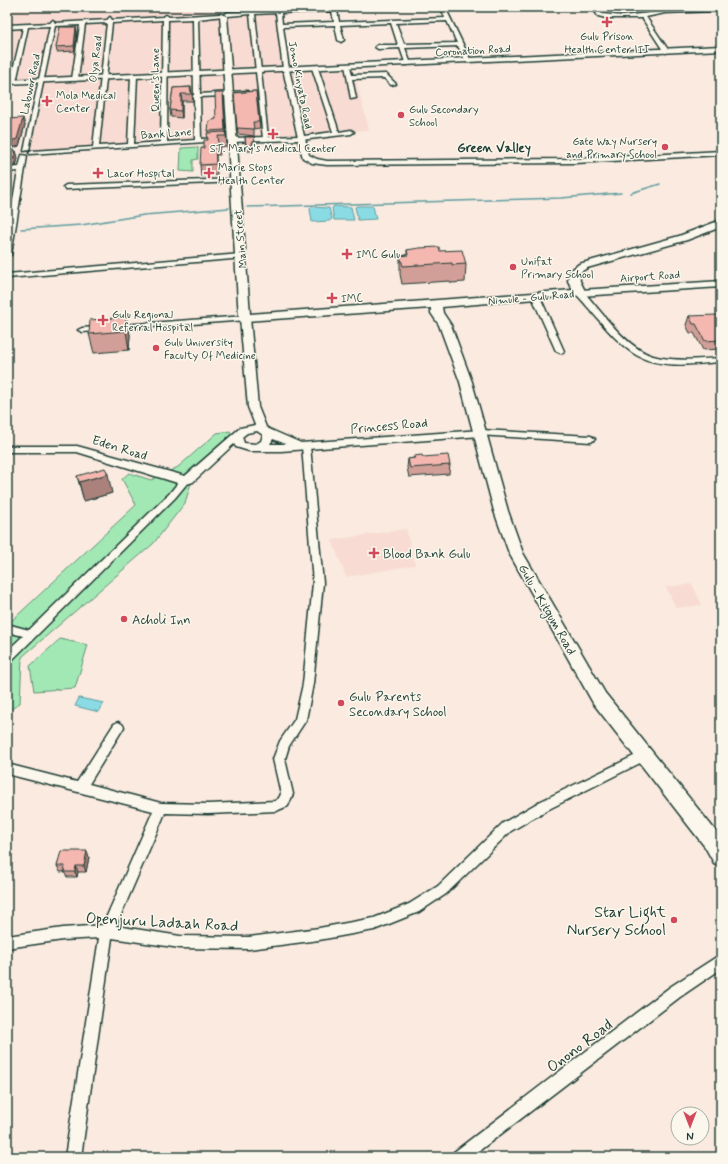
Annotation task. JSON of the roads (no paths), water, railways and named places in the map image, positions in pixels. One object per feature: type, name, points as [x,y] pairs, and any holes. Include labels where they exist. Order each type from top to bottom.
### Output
[{"type":"main road","name":"Main Street","points":[[222,13],[231,140],[236,181],[245,318]]},
{"type":"main road","name":"Coronation Road","points":[[10,82],[721,48]]},
{"type":"main road","name":"Nimule - Gulu Road","points":[[441,312],[456,303],[580,293],[573,277],[574,272],[583,266],[683,238],[721,223]]},
{"type":"main road","points":[[245,318],[423,305],[441,312]]},
{"type":"main road","name":"Gulu - Kitgum Road","points":[[441,312],[466,382],[501,511],[516,553],[599,698],[716,842],[721,857]]},
{"type":"street","points":[[166,18],[222,13],[278,12],[316,8],[334,9],[375,7]]},
{"type":"street","points":[[443,7],[468,61]]},
{"type":"street","points":[[594,7],[601,16],[643,16],[666,9],[715,10]]},
{"type":"street","points":[[334,9],[341,40]]},
{"type":"street","name":"Jomo Kinyata Road","points":[[278,12],[286,69],[301,138]]},
{"type":"street","points":[[7,26],[195,17],[222,13]]},
{"type":"street","points":[[252,13],[265,138]]},
{"type":"street","points":[[643,16],[666,51]]},
{"type":"street","points":[[195,17],[198,59],[195,96],[198,142]]},
{"type":"street","name":"Queen's Lane","points":[[164,144],[166,18]]},
{"type":"street","points":[[280,26],[449,19]]},
{"type":"street","points":[[7,26],[83,23],[110,20]]},
{"type":"street","name":"Olya Road","points":[[96,148],[102,78],[110,20]]},
{"type":"street","points":[[394,22],[408,64]]},
{"type":"street","name":"Labwor Road","points":[[7,255],[10,223],[21,169],[28,153],[40,81],[53,23]]},
{"type":"street","points":[[75,79],[83,23]]},
{"type":"street","points":[[10,82],[26,26]]},
{"type":"street","points":[[378,47],[461,44]]},
{"type":"street","points":[[347,66],[353,98]]},
{"type":"street","points":[[315,68],[336,133]]},
{"type":"street","points":[[130,146],[134,76]]},
{"type":"street","points":[[349,77],[386,76],[393,84]]},
{"type":"street","points":[[195,96],[260,92]]},
{"type":"street","points":[[352,132],[301,138],[304,152],[308,157],[328,163],[625,159],[721,152]]},
{"type":"street","name":"Bank Lane","points":[[28,153],[265,138],[301,138]]},
{"type":"street","points":[[7,170],[21,169]]},
{"type":"street","points":[[66,187],[236,181]]},
{"type":"street","points":[[7,276],[241,256]]},
{"type":"street","name":"Airport Road","points":[[580,293],[721,284]]},
{"type":"street","points":[[580,293],[622,337],[642,355],[661,360],[721,360]]},
{"type":"street","points":[[536,297],[560,351]]},
{"type":"street","points":[[82,330],[245,318]]},
{"type":"street","name":"Main Street","points":[[245,318],[253,406],[264,430]]},
{"type":"street","points":[[253,406],[238,435],[240,445],[254,448],[266,443],[268,435],[264,430]]},
{"type":"street","points":[[7,658],[172,496],[184,480],[189,479],[238,435],[253,428],[264,430],[303,446],[318,583],[308,684],[300,720],[284,744],[279,759],[287,794],[284,802],[276,806],[208,809],[161,808],[7,769]]},
{"type":"street","points":[[481,433],[590,439]]},
{"type":"street","name":"Princess Road","points":[[215,457],[254,448],[303,446],[481,433]]},
{"type":"street","name":"Eden Road","points":[[7,449],[77,449],[184,480]]},
{"type":"street","points":[[7,628],[31,634]]},
{"type":"street","points":[[80,788],[118,727]]},
{"type":"street","name":"Openjuru Ladaah Road","points":[[7,942],[63,934],[108,931],[180,942],[249,943],[319,934],[374,924],[414,908],[442,890],[507,827],[543,806],[646,755]]},
{"type":"street","points":[[73,1157],[108,931],[161,808]]},
{"type":"street","name":"Onono Road","points":[[459,1157],[675,992],[721,961]]},
{"type":"water","points":[[334,206],[351,207],[354,220],[334,220],[332,208]]},
{"type":"water","points":[[373,206],[376,219],[358,220],[355,207]]},
{"type":"water","points":[[311,207],[329,208],[332,219],[329,221],[312,222]]},
{"type":"water","points":[[79,698],[104,703],[99,712],[75,706]]},
{"type":"waterway","points":[[631,193],[660,184]]},
{"type":"waterway","points":[[247,207],[561,198],[621,193]]},
{"type":"waterway","points":[[21,229],[81,225],[144,215],[229,208]]},
{"type":"place","name":"Gulu Prison Health Center III","points":[[607,22]]},
{"type":"place","name":"Mola Medical Center","points":[[47,101]]},
{"type":"place","name":"Gulu Secondary School","points":[[401,115]]},
{"type":"place","name":"ST. Mary's Medical Center","points":[[273,134]]},
{"type":"place","name":"Gate Way Nursery and Primary School","points":[[665,147]]},
{"type":"place","name":"Lacor Hospital","points":[[98,173]]},
{"type":"place","name":"Marie Stops Health Center","points":[[209,173]]},
{"type":"place","name":"IMC Gulu","points":[[347,254]]},
{"type":"place","name":"Unifat Primary School","points":[[513,267]]},
{"type":"place","name":"IMC","points":[[332,298]]},
{"type":"place","name":"Gulu Regional Referral Hospital","points":[[103,320]]},
{"type":"place","name":"Gulu University Faculty Of Medicine","points":[[156,348]]},
{"type":"place","name":"Blood Bank Gulu","points":[[374,553]]},
{"type":"place","name":"Acholi Inn","points":[[124,619]]},
{"type":"place","name":"Gulu Parents Secondary School","points":[[341,703]]},
{"type":"place","name":"Star Light Nursery School","points":[[674,920]]},
{"type":"district","name":"Green Valley","points":[[494,147]]}]
